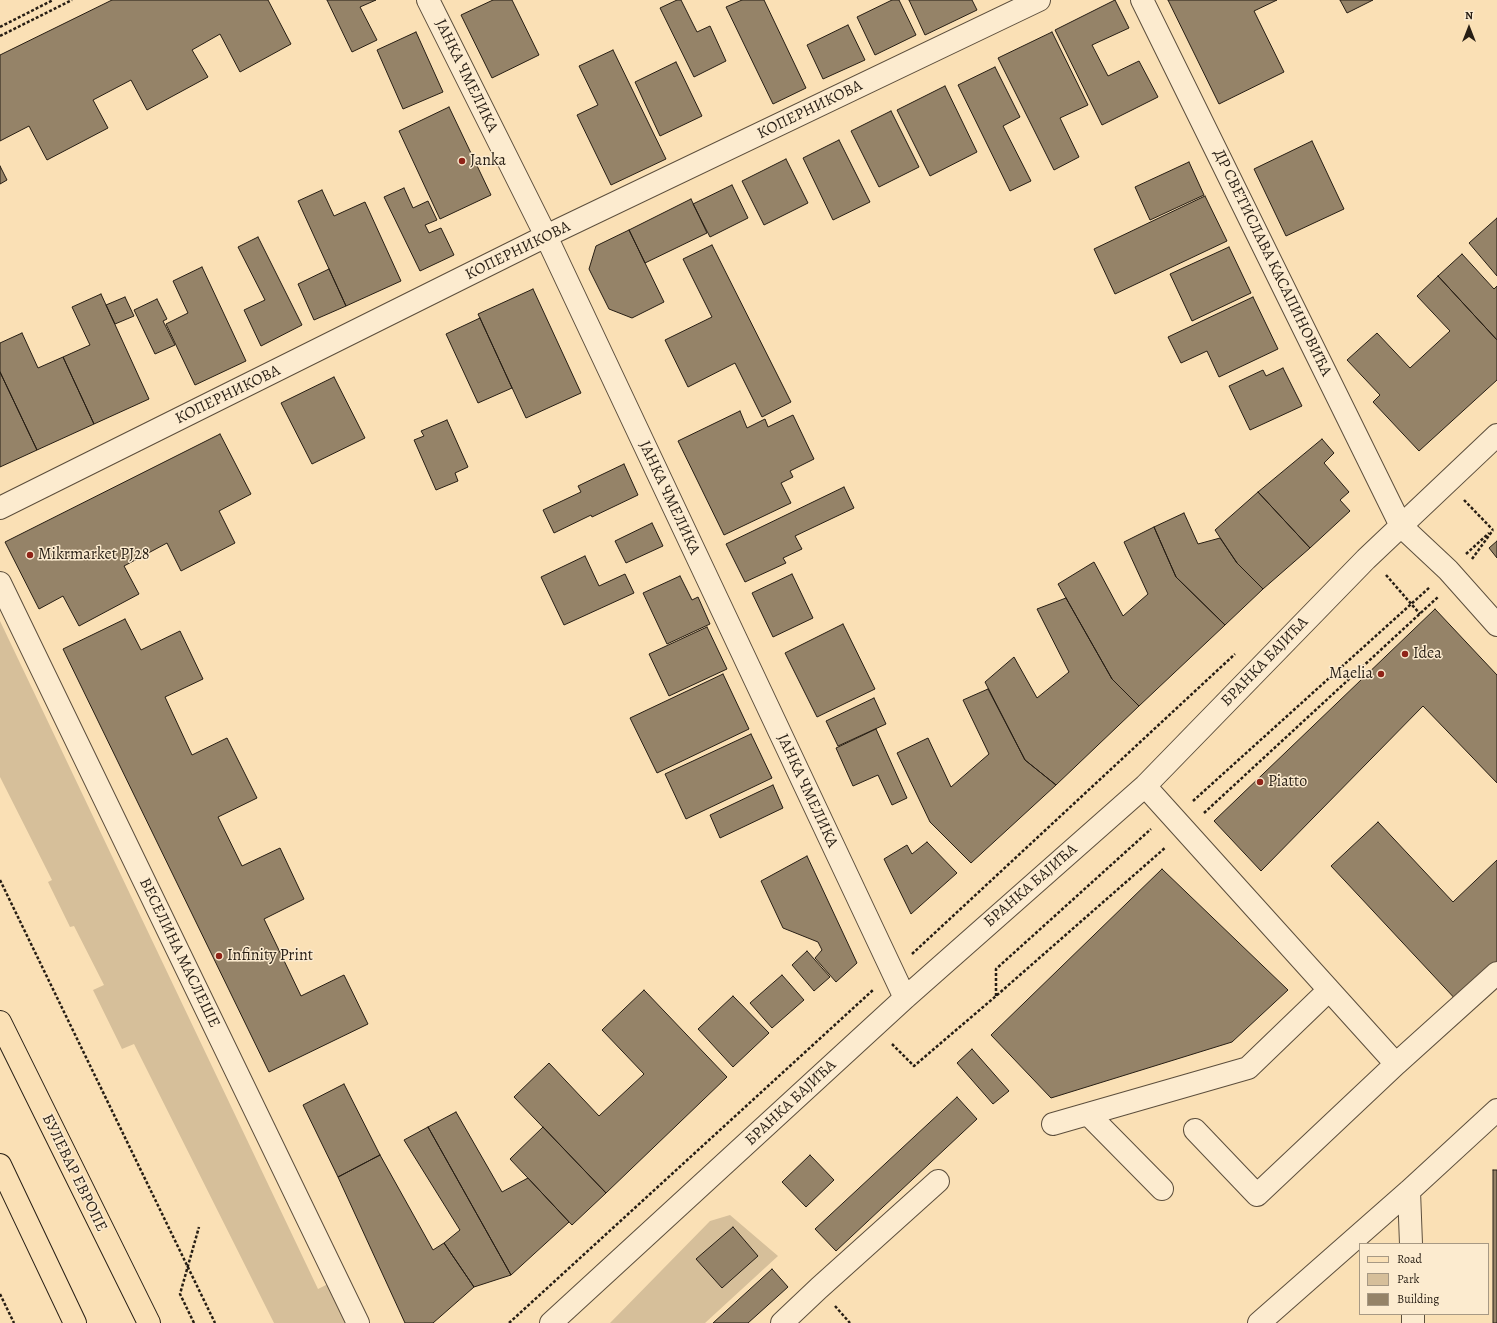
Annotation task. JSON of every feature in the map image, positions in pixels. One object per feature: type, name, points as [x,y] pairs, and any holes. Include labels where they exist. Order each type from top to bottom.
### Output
[{"type":"main road","name":"БУЛЕВАР ЕВРОПЕ","points":[[0,1022],[149,1323]]},
{"type":"main road","points":[[0,1165],[75,1323]]},
{"type":"street","name":"ЈАНКА ЧМЕЛИКА","points":[[428,0],[546,236],[905,998]]},
{"type":"street","name":"КОПЕРНИКОВА","points":[[0,508],[546,236],[1039,0]]},
{"type":"street","name":"ДР СВЕТИСЛАВА КАСАПИНОВИЋА","points":[[1142,0],[1401,526]]},
{"type":"street","name":"БРАНКА БАЈИЋА","points":[[551,1323],[905,998],[1145,786],[1369,557],[1497,435]]},
{"type":"street","points":[[1401,526],[1452,576],[1497,625]]},
{"type":"street","name":"ВЕСЕЛИНА МАСЛЕШЕ","points":[[0,583],[358,1323]]},
{"type":"street","points":[[1145,786],[1396,1064]]},
{"type":"street","points":[[1195,1130],[1257,1195],[1396,1064],[1497,973]]},
{"type":"street","points":[[1053,1124],[1248,1068],[1329,990]]},
{"type":"street","points":[[1259,1323],[1409,1191],[1497,1110]]},
{"type":"street","points":[[1088,1114],[1162,1189]]},
{"type":"street","points":[[782,1323],[938,1181]]},
{"type":"street","points":[[1409,1191],[1411,1243]]},
{"type":"path","points":[[0,27],[53,0]]},
{"type":"path","points":[[0,36],[72,0]]},
{"type":"path","points":[[914,1066],[996,996],[1178,823],[1420,614],[1497,526]]},
{"type":"path","points":[[1178,823],[1183,810],[1411,604],[1452,576],[1493,530]]},
{"type":"path","points":[[1369,557],[1420,614]]},
{"type":"path","points":[[509,1323],[893,972],[1240,650]]},
{"type":"path","points":[[996,996],[996,969],[1160,821],[1178,823]]},
{"type":"path","points":[[0,880],[215,1323]]},
{"type":"path","points":[[194,1323],[180,1294],[199,1227]]},
{"type":"path","points":[[0,1294],[14,1323]]},
{"type":"green space","points":[[0,621],[318,1289],[332,1282],[362,1323],[274,1323],[134,1044],[122,1049],[93,990],[104,985],[74,926],[70,927],[48,882],[52,880],[0,777]]},
{"type":"green space","points":[[730,1215],[778,1256],[705,1323],[610,1323],[710,1221]]},
{"type":"building","points":[[112,0],[268,0],[291,44],[240,72],[220,34],[192,50],[208,77],[147,110],[131,80],[93,100],[108,128],[47,160],[29,126],[0,141],[0,55]]},
{"type":"building","points":[[327,0],[376,0],[360,7],[377,40],[352,52]]},
{"type":"building","points":[[493,0],[512,0],[539,55],[492,78],[461,15]]},
{"type":"building","points":[[677,0],[681,0],[697,32],[710,26],[726,61],[694,77],[660,8]]},
{"type":"building","points":[[742,0],[764,0],[806,88],[773,104],[726,7]]},
{"type":"building","points":[[892,0],[899,0],[916,35],[875,55],[857,17]]},
{"type":"building","points":[[909,0],[972,0],[977,10],[925,35]]},
{"type":"building","points":[[1115,0],[1129,28],[1092,45],[1108,76],[1139,61],[1158,97],[1102,125],[1055,30]]},
{"type":"building","points":[[1168,0],[1277,0],[1254,11],[1284,72],[1219,104]]},
{"type":"building","points":[[1340,0],[1373,0],[1347,13]]},
{"type":"building","points":[[848,25],[865,60],[823,79],[807,45]]},
{"type":"building","points":[[416,32],[443,92],[403,109],[377,50]]},
{"type":"building","points":[[1052,32],[1088,105],[1060,118],[1079,157],[1054,170],[998,58]]},
{"type":"building","points":[[613,50],[666,159],[611,185],[577,115],[598,105],[579,66]]},
{"type":"building","points":[[676,62],[702,116],[660,136],[635,82]]},
{"type":"building","points":[[995,67],[1020,117],[1003,126],[1031,181],[1010,191],[958,85]]},
{"type":"building","points":[[945,86],[977,152],[930,176],[897,110]]},
{"type":"building","points":[[449,107],[491,195],[440,219],[399,131]]},
{"type":"building","points":[[891,111],[919,167],[879,187],[851,131]]},
{"type":"building","points":[[839,140],[870,202],[833,220],[803,158]]},
{"type":"building","points":[[1312,141],[1344,209],[1286,236],[1254,169]]},
{"type":"building","points":[[786,159],[808,203],[764,225],[742,181]]},
{"type":"building","points":[[1189,162],[1204,195],[1150,220],[1135,187]]},
{"type":"building","points":[[0,166],[7,180],[0,184]]},
{"type":"building","points":[[732,185],[748,218],[710,237],[693,204]]},
{"type":"building","points":[[404,188],[413,208],[428,201],[437,220],[425,225],[429,233],[441,228],[454,255],[420,271],[384,197]]},
{"type":"building","points":[[322,190],[334,216],[365,202],[401,281],[346,306],[298,201]]},
{"type":"building","points":[[1205,196],[1227,241],[1115,294],[1094,249]]},
{"type":"building","points":[[691,199],[707,233],[645,263],[629,230]]},
{"type":"building","points":[[1497,218],[1497,276],[1469,243]]},
{"type":"building","points":[[629,230],[664,302],[632,318],[609,309],[589,269],[596,246]]},
{"type":"building","points":[[258,237],[302,325],[261,346],[244,310],[265,300],[238,247]]},
{"type":"building","points":[[712,245],[791,402],[762,417],[735,363],[688,387],[665,340],[712,317],[683,259]]},
{"type":"building","points":[[1229,247],[1251,293],[1192,321],[1170,274]]},
{"type":"building","points":[[1462,254],[1494,289],[1497,286],[1497,340],[1438,276]]},
{"type":"building","points":[[202,267],[246,361],[195,385],[166,324],[188,313],[173,281]]},
{"type":"building","points":[[329,269],[346,306],[314,320],[298,284]]},
{"type":"building","points":[[1438,276],[1497,340],[1497,380],[1419,451],[1373,402],[1380,395],[1347,360],[1377,333],[1410,368],[1450,331],[1417,296]]},
{"type":"building","points":[[533,289],[581,393],[526,418],[478,314]]},
{"type":"building","points":[[101,294],[149,399],[94,424],[63,357],[90,345],[72,307]]},
{"type":"building","points":[[125,297],[134,316],[115,324],[106,305]]},
{"type":"building","points":[[1253,297],[1278,349],[1219,377],[1207,351],[1181,363],[1168,337]]},
{"type":"building","points":[[157,299],[167,319],[163,321],[175,345],[155,354],[134,310]]},
{"type":"building","points":[[480,318],[512,388],[478,403],[446,334]]},
{"type":"building","points":[[22,333],[38,368],[63,357],[94,424],[37,450],[0,372],[0,343]]},
{"type":"building","points":[[1283,368],[1302,406],[1250,430],[1229,386],[1263,370],[1266,376]]},
{"type":"building","points":[[0,372],[37,450],[0,467]]},
{"type":"building","points":[[334,377],[365,438],[312,464],[281,403]]},
{"type":"building","points":[[740,411],[747,428],[765,419],[768,427],[793,415],[814,459],[790,471],[793,477],[781,483],[791,503],[724,535],[678,441]]},
{"type":"building","points":[[447,420],[468,467],[455,473],[458,481],[436,490],[414,440],[424,436],[421,431]]},
{"type":"building","points":[[220,434],[251,494],[219,511],[235,543],[181,571],[167,543],[124,566],[139,594],[79,626],[63,596],[39,609],[5,542]]},
{"type":"building","points":[[1322,439],[1334,453],[1324,463],[1349,492],[1340,500],[1350,511],[1310,548],[1258,492]]},
{"type":"building","points":[[624,464],[638,495],[554,533],[543,510],[581,492],[578,486]]},
{"type":"building","points":[[844,487],[854,508],[795,536],[802,549],[783,558],[786,563],[745,582],[726,544]]},
{"type":"building","points":[[1258,492],[1310,548],[1263,589],[1237,563],[1215,530]]},
{"type":"building","points":[[1184,513],[1198,544],[1220,538],[1237,563],[1263,589],[1225,625],[1176,577],[1154,527]]},
{"type":"building","points":[[652,523],[663,546],[626,563],[615,541]]},
{"type":"building","points":[[1154,527],[1176,577],[1225,625],[1139,706],[1112,679],[1058,584],[1094,562],[1123,616],[1148,594],[1124,542]]},
{"type":"building","points":[[1497,541],[1497,558],[1489,548]]},
{"type":"building","points":[[585,556],[599,586],[625,574],[634,593],[564,625],[541,577]]},
{"type":"building","points":[[792,574],[813,618],[773,637],[752,593]]},
{"type":"building","points":[[680,576],[692,600],[698,597],[710,624],[667,644],[643,593]]},
{"type":"building","points":[[1066,598],[1112,679],[1139,706],[1056,785],[1025,760],[985,682],[1014,657],[1037,698],[1069,672],[1037,609]]},
{"type":"building","points":[[1435,609],[1497,675],[1497,783],[1423,706],[1261,871],[1214,821]]},
{"type":"building","points":[[125,619],[141,650],[180,631],[203,679],[165,697],[192,755],[227,738],[257,798],[218,817],[242,866],[280,848],[304,899],[264,919],[301,996],[344,975],[368,1024],[269,1072],[63,649]]},
{"type":"building","points":[[843,624],[875,689],[817,717],[785,653]]},
{"type":"building","points":[[707,627],[727,669],[669,696],[649,654]]},
{"type":"building","points":[[723,674],[749,729],[657,773],[630,718]]},
{"type":"building","points":[[988,689],[1025,760],[1056,785],[971,863],[930,822],[897,753],[928,738],[951,787],[989,754],[963,700]]},
{"type":"building","points":[[874,698],[886,724],[838,746],[826,721]]},
{"type":"building","points":[[876,729],[907,798],[892,805],[878,775],[853,786],[836,748]]},
{"type":"building","points":[[751,734],[772,778],[686,819],[665,774]]},
{"type":"building","points":[[773,785],[783,808],[720,838],[710,815]]},
{"type":"building","points":[[1378,822],[1453,902],[1497,860],[1497,967],[1459,1003],[1331,866]]},
{"type":"building","points":[[927,842],[957,873],[911,914],[884,859],[907,845],[912,854]]},
{"type":"building","points":[[807,856],[857,963],[836,982],[815,958],[822,950],[818,942],[783,928],[761,881]]},
{"type":"building","points":[[1162,869],[1288,990],[1232,1042],[1051,1098],[991,1035]]},
{"type":"building","points":[[807,951],[830,977],[814,991],[792,965]]},
{"type":"building","points":[[782,975],[804,1000],[772,1028],[750,1003]]},
{"type":"building","points":[[644,990],[727,1077],[606,1193],[514,1097],[549,1063],[599,1116],[644,1074],[602,1030]]},
{"type":"building","points":[[733,996],[769,1033],[733,1067],[698,1029]]},
{"type":"building","points":[[972,1049],[1009,1091],[993,1104],[957,1063]]},
{"type":"building","points":[[344,1084],[380,1155],[338,1177],[303,1105]]},
{"type":"building","points":[[957,1097],[977,1119],[836,1251],[815,1229]]},
{"type":"building","points":[[456,1112],[502,1192],[528,1178],[569,1222],[511,1275],[428,1127]]},
{"type":"building","points":[[428,1127],[511,1275],[474,1287],[444,1243],[460,1230],[404,1140]]},
{"type":"building","points":[[543,1127],[606,1193],[572,1225],[510,1159]]},
{"type":"building","points":[[380,1155],[433,1250],[444,1243],[474,1287],[433,1323],[405,1323],[338,1177]]},
{"type":"building","points":[[810,1155],[834,1180],[806,1207],[782,1182]]},
{"type":"building","points":[[1493,1170],[1497,1170],[1497,1323],[1493,1323]]},
{"type":"building","points":[[733,1227],[758,1256],[722,1288],[696,1259]]},
{"type":"building","points":[[772,1269],[788,1287],[748,1323],[713,1323]]},
{"type":"place","name":"Janka","points":[[462,161]]},
{"type":"place","name":"Mikrmarket PJ28","points":[[30,555]]},
{"type":"place","name":"Idea","points":[[1405,654]]},
{"type":"place","name":"Maelia","points":[[1381,674]]},
{"type":"place","name":"Piatto","points":[[1260,782]]},
{"type":"place","name":"Infinity Print","points":[[219,956]]}]
